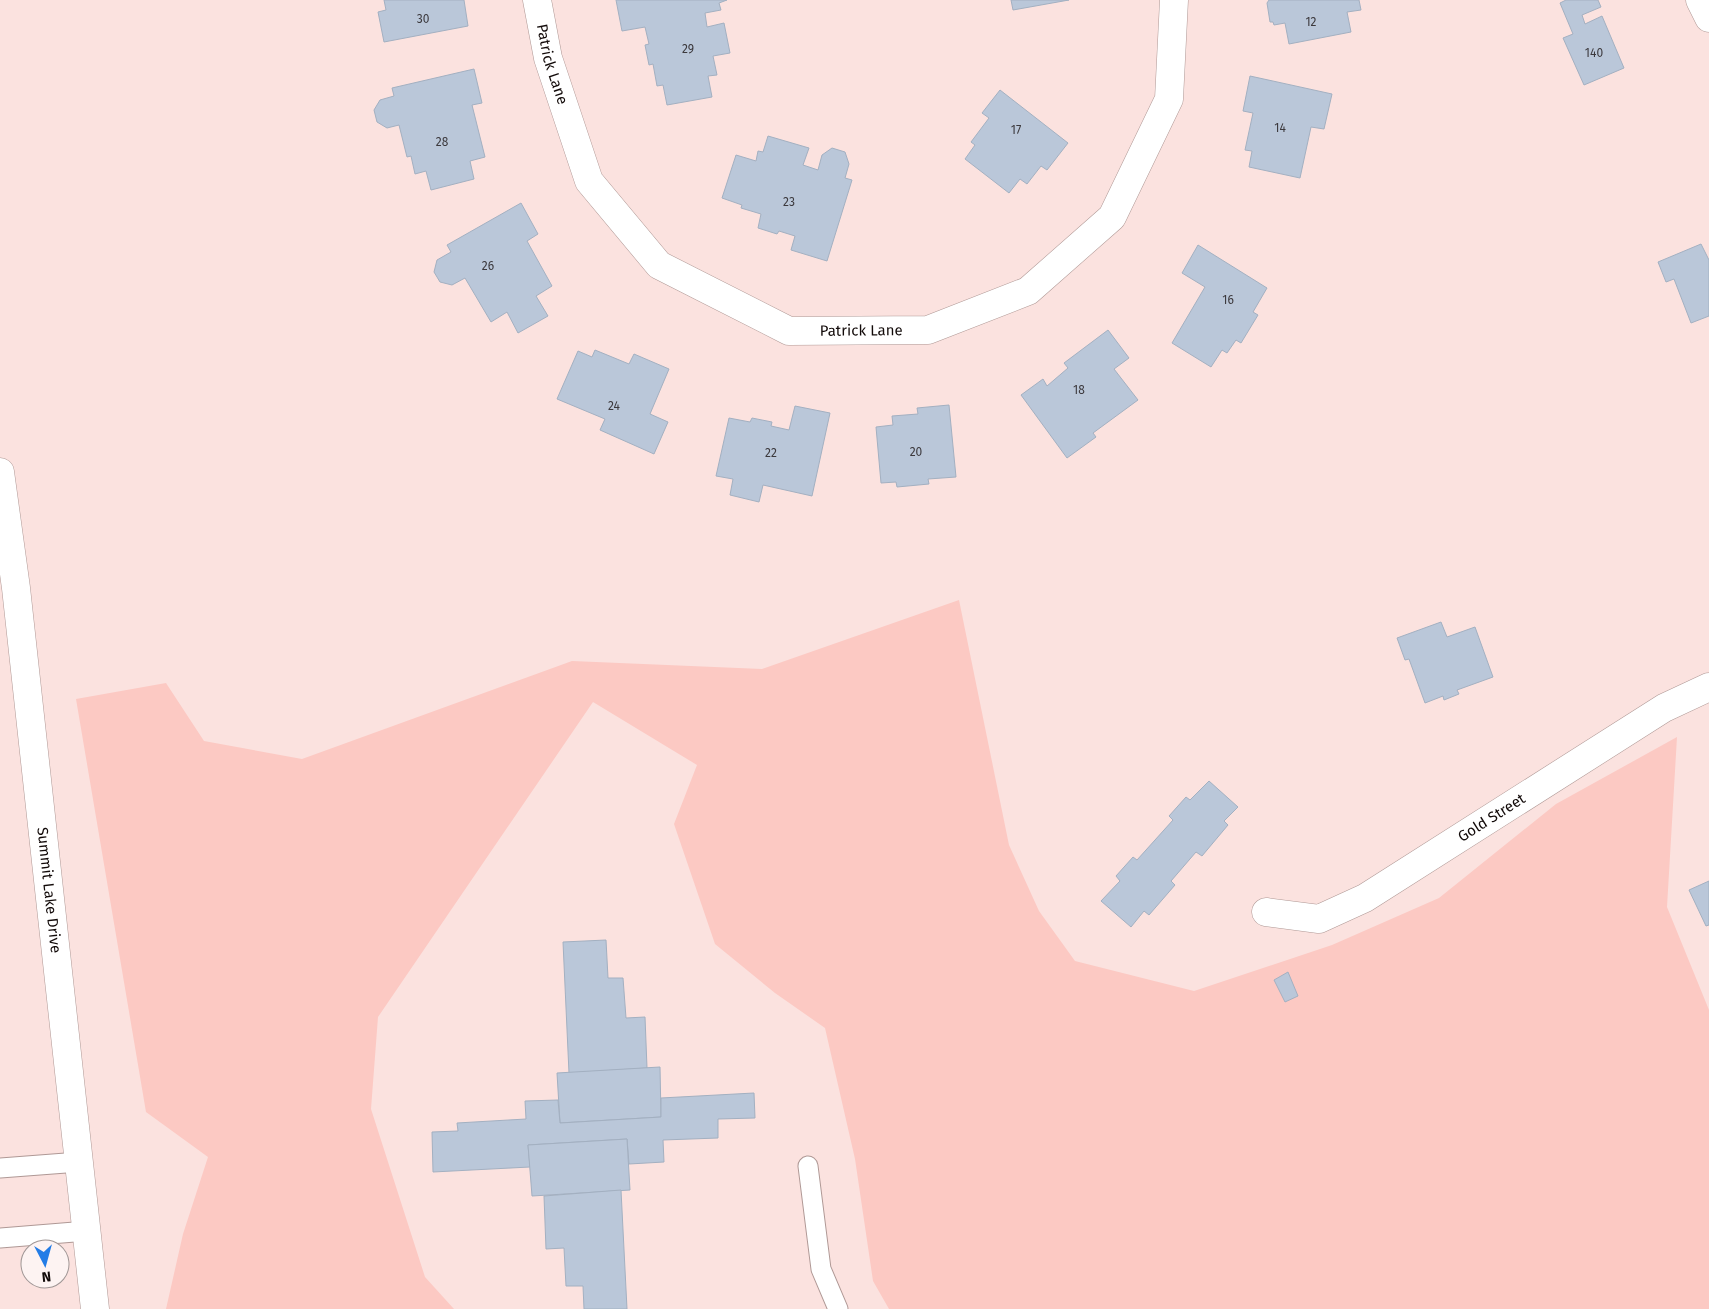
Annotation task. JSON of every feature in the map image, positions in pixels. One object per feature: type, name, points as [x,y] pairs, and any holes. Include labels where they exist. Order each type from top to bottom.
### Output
[{"type":"street","name":"Patrick Lane","points":[[537,0],[548,58],[589,181],[659,265],[789,331],[799,331],[928,330],[1028,291],[1112,217],[1169,99],[1174,0]]},
{"type":"street","points":[[1700,0],[1709,18]]},
{"type":"street","name":"Summit Lake Drive","points":[[0,472],[95,1309]]},
{"type":"street","name":"Gold Street","points":[[1266,912],[1319,919],[1365,898],[1664,708],[1709,687]]},
{"type":"lane","points":[[0,1168],[79,1162]]},
{"type":"lane","points":[[808,1166],[821,1269],[838,1309]]},
{"type":"lane","points":[[0,1238],[87,1231]]},
{"type":"shaded area","points":[[959,600],[1009,845],[1039,911],[1075,961],[1194,991],[1332,945],[1439,898],[1556,804],[1677,737],[1667,907],[1709,1010],[1709,1309],[889,1309],[873,1281],[855,1159],[825,1028],[775,993],[715,944],[674,824],[697,765],[593,702],[378,1017],[371,1109],[425,1277],[454,1309],[166,1309],[183,1234],[208,1157],[146,1112],[76,699],[166,683],[204,741],[302,759],[572,661],[762,669]]},
{"type":"building","points":[[384,0],[464,0],[468,26],[384,42],[378,12],[386,10]]},
{"type":"building","points":[[616,0],[727,0],[719,3],[721,10],[705,13],[707,27],[724,23],[730,53],[713,56],[717,75],[708,76],[712,97],[667,105],[663,85],[657,86],[653,64],[649,65],[645,45],[649,44],[645,27],[622,31]]},
{"type":"building","points":[[1011,0],[1069,0],[1013,10]]},
{"type":"building","points":[[1269,0],[1359,0],[1361,10],[1347,12],[1351,32],[1289,44],[1285,23],[1274,25],[1273,22],[1270,22],[1267,3]]},
{"type":"building","points":[[1566,0],[1598,0],[1601,7],[1582,15],[1585,24],[1602,16],[1624,68],[1584,85],[1563,38],[1573,34],[1560,3]]},
{"type":"building","points":[[474,69],[482,103],[472,105],[485,157],[470,161],[474,179],[431,190],[426,171],[415,174],[411,156],[407,157],[399,125],[387,128],[377,122],[374,110],[380,100],[394,96],[392,88]]},
{"type":"building","points":[[1250,76],[1332,94],[1324,129],[1311,127],[1300,178],[1249,167],[1252,151],[1245,150],[1253,113],[1243,111]]},
{"type":"building","points":[[1000,90],[1068,143],[1047,170],[1041,166],[1027,184],[1020,179],[1009,193],[965,159],[975,145],[971,142],[989,118],[982,113]]},
{"type":"building","points":[[768,136],[809,148],[803,165],[818,170],[822,155],[832,148],[845,152],[849,164],[845,178],[852,180],[827,261],[791,250],[795,236],[779,231],[777,234],[758,228],[761,214],[741,208],[742,205],[722,198],[736,155],[756,161],[758,151],[763,152]]},
{"type":"building","points":[[521,203],[538,234],[527,241],[552,286],[536,296],[548,316],[518,333],[507,312],[491,322],[465,278],[452,285],[440,282],[434,272],[437,260],[451,252],[447,245]]},
{"type":"building","points":[[1701,244],[1709,260],[1709,316],[1691,323],[1674,279],[1666,282],[1658,262]]},
{"type":"building","points":[[1198,245],[1267,288],[1253,312],[1258,315],[1241,343],[1236,340],[1227,353],[1222,350],[1211,367],[1172,343],[1205,287],[1182,273]]},
{"type":"building","points":[[1108,330],[1129,358],[1114,369],[1138,400],[1093,433],[1096,437],[1067,458],[1021,395],[1043,379],[1047,386],[1068,368],[1064,363]]},
{"type":"building","points":[[595,350],[629,364],[634,354],[669,369],[650,414],[668,422],[654,454],[600,430],[605,419],[557,399],[578,351],[592,357]]},
{"type":"building","points":[[949,405],[956,477],[928,479],[929,484],[897,487],[896,482],[881,483],[876,427],[893,425],[892,416],[918,414],[917,408]]},
{"type":"building","points":[[795,406],[830,413],[812,496],[763,485],[759,502],[730,495],[733,479],[716,476],[729,418],[750,422],[752,418],[772,422],[771,426],[789,430]]},
{"type":"building","points":[[1441,622],[1447,637],[1475,627],[1493,677],[1457,690],[1459,694],[1444,700],[1443,696],[1425,703],[1409,659],[1405,660],[1397,638]]},
{"type":"building","points":[[1209,781],[1238,807],[1224,821],[1228,825],[1202,856],[1196,852],[1171,881],[1175,885],[1149,915],[1144,911],[1131,927],[1101,901],[1120,881],[1116,876],[1133,857],[1137,860],[1173,820],[1169,816],[1186,797],[1190,800]]},
{"type":"building","points":[[1709,881],[1709,925],[1706,926],[1689,890]]},
{"type":"building","points":[[606,940],[608,978],[623,978],[626,1018],[645,1017],[647,1068],[569,1073],[563,942]]},
{"type":"building","points":[[1288,972],[1298,996],[1285,1002],[1274,980]]},
{"type":"building","points":[[660,1067],[661,1117],[560,1123],[557,1073]]},
{"type":"building","points":[[754,1093],[755,1118],[718,1119],[718,1138],[663,1140],[664,1162],[629,1164],[627,1139],[528,1145],[530,1167],[433,1172],[432,1132],[458,1131],[457,1123],[526,1119],[525,1101],[558,1100],[560,1123],[661,1117],[661,1098]]},
{"type":"building","points":[[627,1139],[630,1190],[532,1196],[528,1145]]},
{"type":"building","points":[[621,1190],[627,1309],[584,1309],[583,1286],[566,1286],[564,1248],[546,1249],[544,1196]]}]
